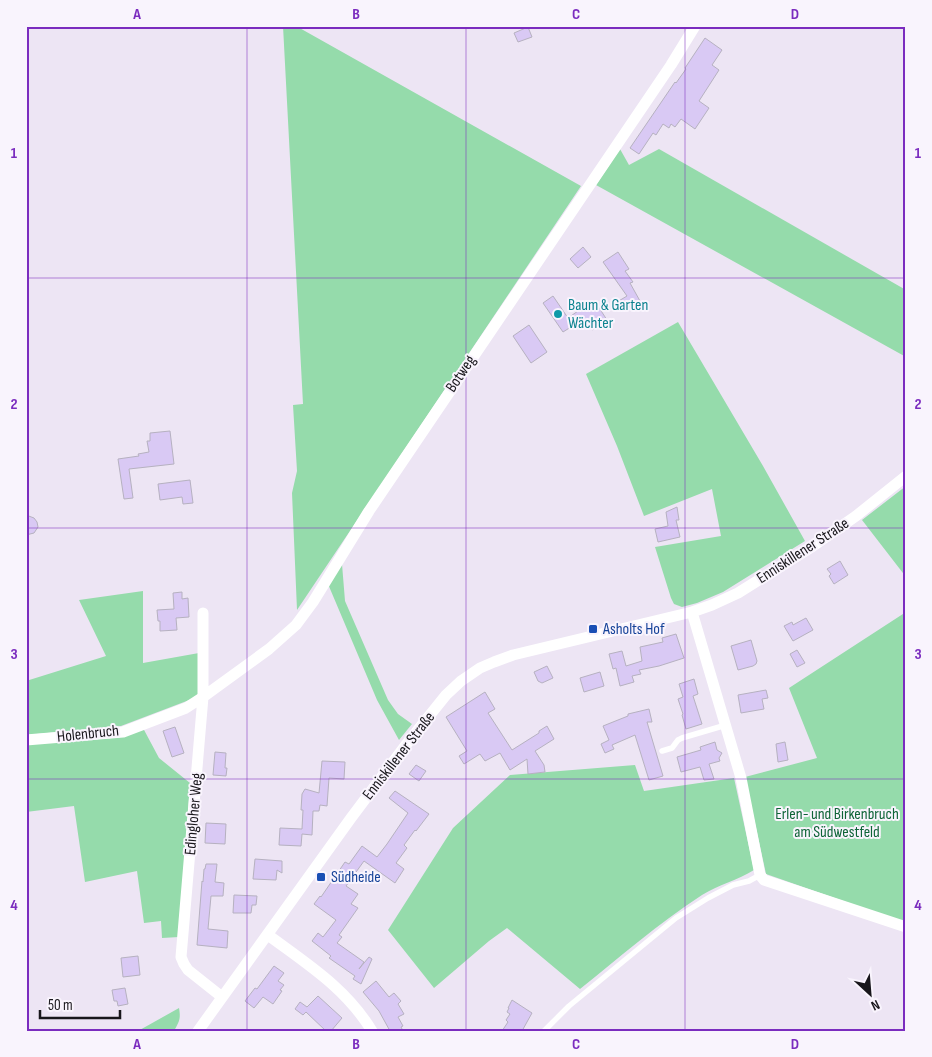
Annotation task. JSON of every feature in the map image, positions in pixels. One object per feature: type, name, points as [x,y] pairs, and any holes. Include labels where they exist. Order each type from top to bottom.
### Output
[{"type":"street","name":"Botweg","points":[[203,697],[282,638],[309,609],[369,511],[671,65],[695,26]]},
{"type":"street","name":"Enniskillener Straße","points":[[198,1031],[405,746],[446,695],[461,681],[480,668],[513,655],[692,612],[712,605],[738,593],[813,546],[856,516],[906,476]]},
{"type":"street","points":[[692,612],[740,778],[760,875],[764,880],[906,927]]},
{"type":"street","name":"Edingloher Weg","points":[[204,613],[203,697],[181,957],[188,970],[222,996]]},
{"type":"street","name":"Holenbruch","points":[[26,740],[123,732],[186,708],[203,697]]},
{"type":"street","points":[[268,935],[335,985],[363,1015],[372,1031]]},
{"type":"lane","points":[[662,751],[672,748],[682,738],[726,725]]},
{"type":"lane","points":[[544,1031],[569,1006],[676,918],[733,885],[749,881],[760,875]]},
{"type":"green space","points":[[283,26],[296,26],[581,186],[297,610],[292,493],[297,471],[293,405],[303,404]]},
{"type":"green space","points":[[620,149],[629,165],[659,149],[906,290],[906,357],[596,185]]},
{"type":"green space","points":[[678,322],[805,541],[723,592],[682,607],[674,604],[671,598],[655,547],[721,536],[712,489],[644,516],[586,374]]},
{"type":"green space","points":[[906,486],[906,577],[862,520]]},
{"type":"green space","points":[[342,564],[345,601],[388,700],[398,714],[412,724],[399,740],[377,700],[328,584]]},
{"type":"green space","points":[[143,591],[143,663],[199,653],[198,694],[192,699],[121,726],[26,735],[26,681],[106,656],[79,600]]},
{"type":"green space","name":"Erlen- und Birkenbruch am Südwestfeld","points":[[906,612],[906,923],[766,874],[745,777],[817,758],[789,688]]},
{"type":"green space","points":[[143,728],[159,758],[190,783],[179,937],[162,938],[161,921],[144,923],[137,871],[85,882],[74,806],[26,812],[26,745]]},
{"type":"green space","points":[[635,765],[644,791],[734,778],[754,870],[702,895],[640,940],[580,989],[507,928],[434,988],[388,930],[453,828],[510,775]]},
{"type":"green space","points":[[179,1008],[179,1020],[174,1031],[138,1031]]},
{"type":"building","points":[[528,27],[532,37],[518,42],[514,33]]},
{"type":"building","points":[[705,38],[722,50],[712,65],[719,70],[699,101],[709,108],[695,129],[681,119],[675,127],[671,124],[669,128],[663,124],[656,135],[653,133],[639,154],[630,148],[686,69]]},
{"type":"building","points":[[583,247],[591,257],[578,268],[570,259]]},
{"type":"building","points":[[618,252],[629,269],[625,271],[633,282],[630,283],[640,301],[622,311],[617,302],[627,296],[603,262]]},
{"type":"building","points":[[553,296],[568,318],[588,304],[590,307],[596,303],[607,320],[592,330],[582,320],[563,332],[543,303]]},
{"type":"building","points":[[529,325],[547,352],[531,363],[513,336]]},
{"type":"building","points":[[170,431],[174,464],[129,469],[133,498],[124,499],[118,459],[139,456],[138,454],[149,452],[147,441],[150,441],[150,433]]},
{"type":"building","points":[[190,480],[193,503],[183,504],[182,497],[160,500],[158,484]]},
{"type":"building","points":[[677,507],[679,520],[676,520],[680,537],[658,542],[655,529],[668,526],[666,512]]},
{"type":"building","points":[[26,515],[34,518],[38,527],[34,533],[26,535]]},
{"type":"building","points":[[840,561],[848,575],[834,584],[829,576],[831,574],[827,569]]},
{"type":"building","points":[[182,592],[182,599],[188,598],[189,617],[176,618],[177,630],[160,631],[157,610],[174,609],[173,593]]},
{"type":"building","points":[[806,618],[813,630],[793,641],[784,626],[792,622],[793,625]]},
{"type":"building","points":[[676,634],[684,658],[639,670],[641,674],[632,676],[634,682],[620,686],[616,668],[613,669],[609,654],[622,651],[626,666],[642,661],[640,647],[663,642],[662,638]]},
{"type":"building","points":[[751,640],[757,661],[756,664],[738,670],[731,646]]},
{"type":"building","points":[[797,650],[805,663],[797,667],[790,654]]},
{"type":"building","points":[[547,666],[553,678],[542,683],[538,681],[534,672]]},
{"type":"building","points":[[600,672],[604,686],[584,692],[580,678]]},
{"type":"building","points":[[694,679],[698,694],[693,696],[702,724],[686,729],[678,699],[683,697],[679,684]]},
{"type":"building","points":[[766,690],[768,698],[762,699],[764,709],[741,713],[738,695]]},
{"type":"building","points":[[485,692],[495,709],[488,713],[512,750],[547,726],[554,739],[535,751],[544,765],[545,772],[528,774],[527,759],[510,770],[500,753],[485,761],[480,754],[464,764],[459,756],[467,751],[446,717]]},
{"type":"building","points":[[649,709],[652,722],[647,722],[663,776],[649,780],[635,735],[612,745],[614,749],[605,753],[601,744],[609,740],[603,726],[628,716],[628,714]]},
{"type":"building","points":[[175,727],[184,753],[172,757],[163,731]]},
{"type":"building","points":[[715,742],[717,750],[722,753],[719,758],[720,761],[709,764],[714,779],[704,780],[700,767],[681,772],[677,757],[701,750],[700,747]]},
{"type":"building","points":[[785,742],[788,760],[778,762],[776,744]]},
{"type":"building","points":[[215,752],[226,753],[226,776],[213,775]]},
{"type":"building","points":[[322,761],[345,762],[344,779],[329,778],[327,806],[320,805],[319,811],[313,811],[312,835],[302,834],[301,846],[279,845],[280,828],[302,829],[302,794],[305,789],[319,793]]},
{"type":"building","points":[[416,765],[426,771],[419,781],[409,774]]},
{"type":"building","points":[[395,791],[429,814],[404,845],[407,848],[396,863],[404,869],[395,883],[364,861],[346,886],[358,894],[351,904],[358,908],[339,935],[342,937],[337,943],[364,962],[359,969],[369,957],[372,959],[361,984],[353,979],[355,976],[329,958],[331,956],[312,941],[318,933],[323,937],[336,920],[314,904],[345,862],[349,864],[362,846],[377,857],[387,844],[408,813],[389,798]]},
{"type":"building","points":[[206,823],[226,824],[225,844],[205,843]]},
{"type":"building","points":[[255,859],[282,861],[282,873],[277,870],[276,880],[253,879]]},
{"type":"building","points":[[206,864],[217,864],[215,882],[224,883],[223,896],[211,896],[208,929],[228,931],[227,948],[197,945],[202,881]]},
{"type":"building","points":[[234,895],[257,896],[256,905],[252,905],[251,913],[233,913]]},
{"type":"building","points":[[138,956],[140,975],[123,977],[121,958]]},
{"type":"building","points":[[274,966],[284,973],[278,981],[284,985],[280,990],[282,991],[273,1004],[263,997],[254,1008],[245,1001],[255,988],[257,989]]},
{"type":"building","points":[[376,981],[389,997],[394,993],[401,1001],[398,1004],[404,1014],[398,1017],[403,1026],[401,1027],[403,1031],[390,1031],[379,1011],[363,992]]},
{"type":"building","points":[[125,988],[128,1004],[118,1006],[117,1001],[114,1001],[112,990]]},
{"type":"building","points":[[318,996],[342,1018],[331,1031],[326,1031],[306,1012],[303,1015],[295,1009],[300,1002],[307,1007]]},
{"type":"building","points":[[512,1000],[532,1013],[522,1031],[502,1031],[508,1022],[506,1020],[510,1014],[507,1012]]},
{"type":"place","name":"Baum & Garten Wächter","points":[[558,314]]},
{"type":"place","name":"Asholts Hof","points":[[593,629]]},
{"type":"place","name":"Südheide","points":[[321,877]]}]
